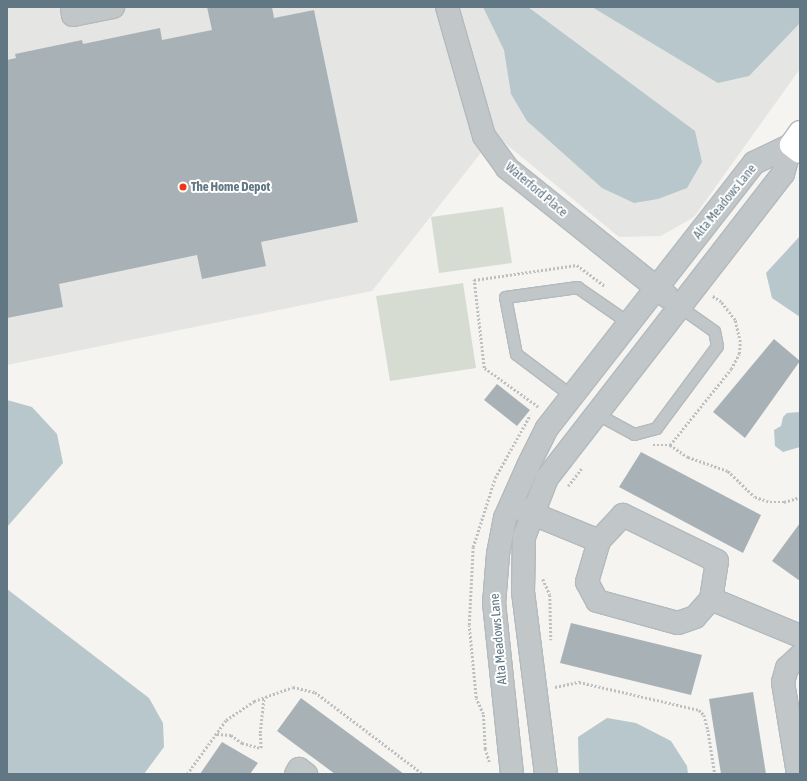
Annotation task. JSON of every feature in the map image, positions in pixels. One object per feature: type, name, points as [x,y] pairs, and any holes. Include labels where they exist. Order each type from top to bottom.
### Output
[{"type":"street","points":[[72,7],[73,15],[113,7]]},
{"type":"street","name":"Waterford Place","points":[[447,7],[484,136],[507,168],[680,307]]},
{"type":"street","name":"Alta Meadows Lane","points":[[501,668],[494,604],[498,554],[505,518],[547,428],[754,163],[797,143]]},
{"type":"street","name":"Alta Meadows Lane","points":[[546,774],[523,592],[524,537],[533,513],[547,478],[783,174],[797,143]]},
{"type":"street","points":[[510,506],[533,513],[599,540]]},
{"type":"street","points":[[623,515],[717,561],[712,598],[695,617],[678,623],[597,600],[587,582],[599,540],[623,515]]},
{"type":"street","points":[[712,598],[800,636]]},
{"type":"street","points":[[798,774],[783,682],[787,668],[800,656]]},
{"type":"street","points":[[512,774],[510,749],[492,716],[489,686],[501,668],[533,666]]},
{"type":"street","points":[[296,774],[299,769],[306,774]]},
{"type":"lane","points":[[572,396],[516,354],[505,297],[577,287],[629,323]]},
{"type":"lane","points":[[597,414],[634,434],[656,428],[717,346],[714,331],[680,307]]},
{"type":"path","points":[[538,407],[484,368],[474,280],[577,265],[610,291]]},
{"type":"path","points":[[548,688],[579,682],[699,710],[706,722],[715,774]]},
{"type":"path","points":[[187,774],[226,720],[264,697],[293,687],[314,692],[402,756],[422,774]]},
{"type":"path","points":[[216,734],[231,735],[242,743],[261,748],[260,733],[264,697]]},
{"type":"shaded area","points":[[7,7],[800,7],[800,69],[694,217],[661,236],[619,237],[495,135],[372,291],[7,365]]},
{"type":"shaded area","points":[[483,7],[528,7],[695,131],[702,162],[687,188],[658,199],[634,203],[602,188],[527,121],[511,94],[504,50]]},
{"type":"shaded area","points":[[592,7],[800,7],[800,23],[749,76],[718,83]]},
{"type":"shaded area","points":[[503,207],[512,263],[439,273],[431,217]]},
{"type":"shaded area","points":[[800,236],[800,317],[772,298],[766,273]]},
{"type":"shaded area","points":[[463,283],[476,368],[390,381],[376,296]]},
{"type":"shaded area","points":[[7,400],[32,407],[57,434],[63,463],[7,527]]},
{"type":"shaded area","points":[[800,412],[800,447],[783,452],[775,446],[774,430],[781,426],[783,417],[787,413]]},
{"type":"shaded area","points":[[7,589],[149,698],[163,723],[164,747],[144,774],[7,774]]},
{"type":"shaded area","points":[[607,718],[636,723],[671,741],[687,766],[688,774],[579,774],[578,737]]},
{"type":"building","name":"The Home Depot","points":[[207,7],[272,7],[274,18],[314,10],[358,222],[261,242],[266,266],[202,279],[197,255],[59,284],[63,307],[7,318],[7,60],[16,58],[15,54],[82,40],[83,44],[160,28],[162,40],[212,30]]},
{"type":"building","points":[[774,339],[800,361],[745,438],[713,412]]},
{"type":"building","points":[[497,384],[530,410],[517,426],[484,400]]},
{"type":"building","points":[[641,452],[761,515],[743,553],[619,487]]},
{"type":"building","points":[[800,523],[800,581],[772,561]]},
{"type":"building","points":[[571,623],[702,655],[691,695],[560,663]]},
{"type":"building","points":[[753,692],[766,774],[721,774],[709,699]]},
{"type":"building","points":[[301,698],[404,774],[335,774],[277,731]]},
{"type":"building","points":[[222,742],[258,763],[250,774],[200,774]]},
{"type":"place","name":"The Home Depot","points":[[183,187]]}]
